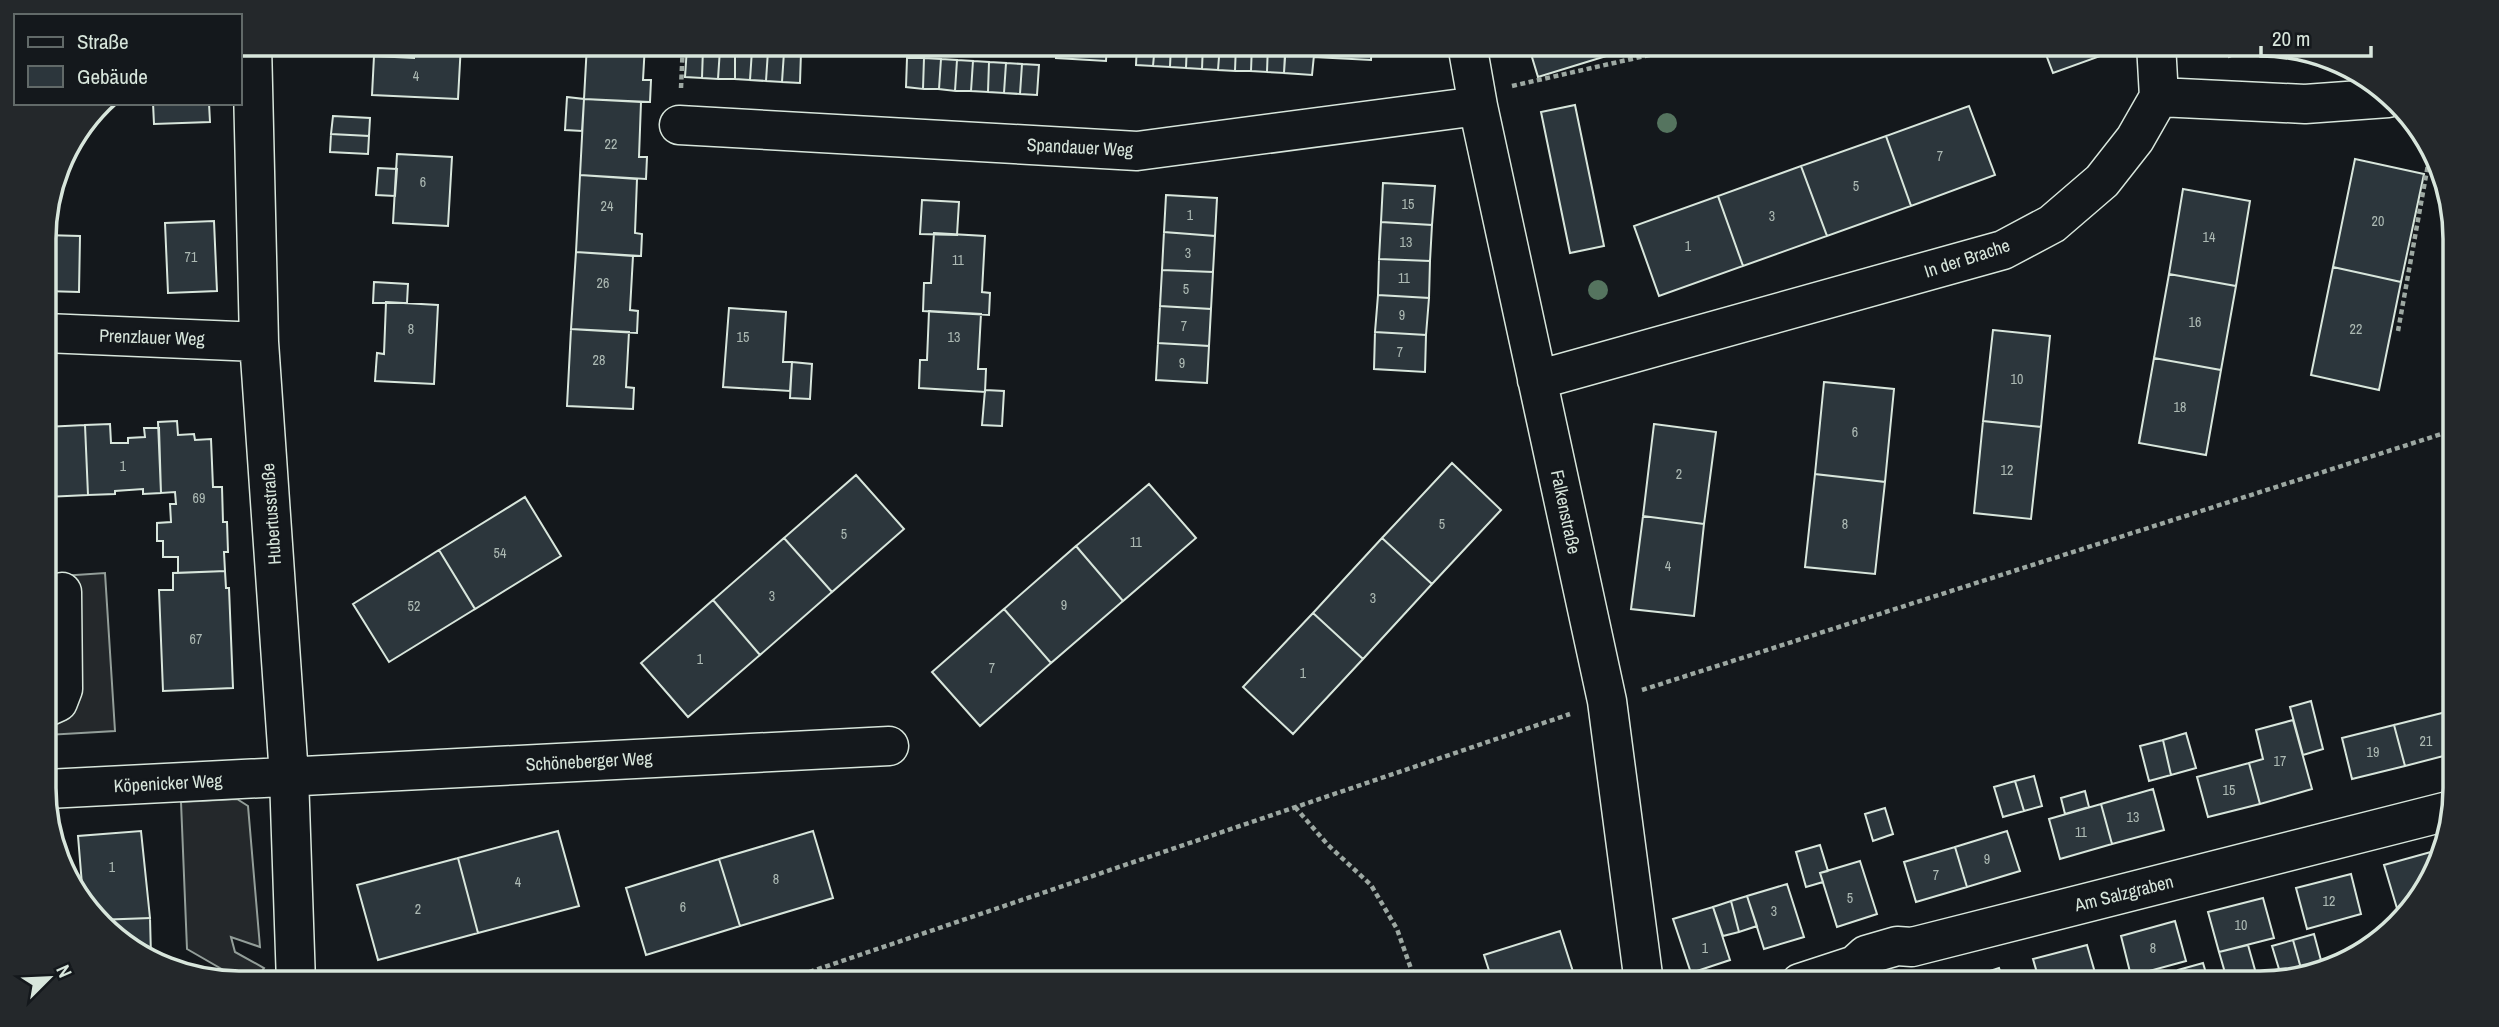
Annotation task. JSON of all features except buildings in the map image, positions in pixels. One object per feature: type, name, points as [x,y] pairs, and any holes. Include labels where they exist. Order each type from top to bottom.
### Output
[{"type":"street","name":"Hubertusstraße","points":[[252,56],[258,342],[289,776],[296,971]]},
{"type":"street","name":"Falkenstraße","points":[[1469,56],[1607,701],[1642,971]]},
{"type":"street","points":[[2157,56],[2159,97],[2305,104],[2378,99]]},
{"type":"street","name":"In der Brache","points":[[1537,380],[2003,250],[2052,224],[2102,181],[2135,139],[2159,97]]},
{"type":"street","name":"Spandauer Weg","points":[[679,125],[1137,151],[1477,100]]},
{"type":"street","name":"Prenzlauer Weg","points":[[56,333],[258,342]]},
{"type":"street","points":[[56,703],[63,689],[62,592]]},
{"type":"street","name":"Schöneberger Weg","points":[[289,776],[889,746]]},
{"type":"street","name":"Köpenicker Weg","points":[[56,789],[289,776]]},
{"type":"street","name":"Am Salzgraben","points":[[1837,971],[1855,965],[1866,955],[1897,946],[1912,947],[2441,813]]},
{"type":"path","points":[[1477,100],[1651,56]]},
{"type":"path","points":[[2398,331],[2428,166]]},
{"type":"path","points":[[812,971],[1607,701],[2443,434]]},
{"type":"path","points":[[1295,807],[1328,845],[1371,885],[1397,929],[1412,971]]},
{"type":"shaded area","points":[[105,573],[115,731],[56,734],[56,576]]},
{"type":"shaded area","points":[[237,799],[248,806],[260,947],[231,937],[235,952],[264,968],[262,971],[224,971],[187,949],[181,802]]}]
